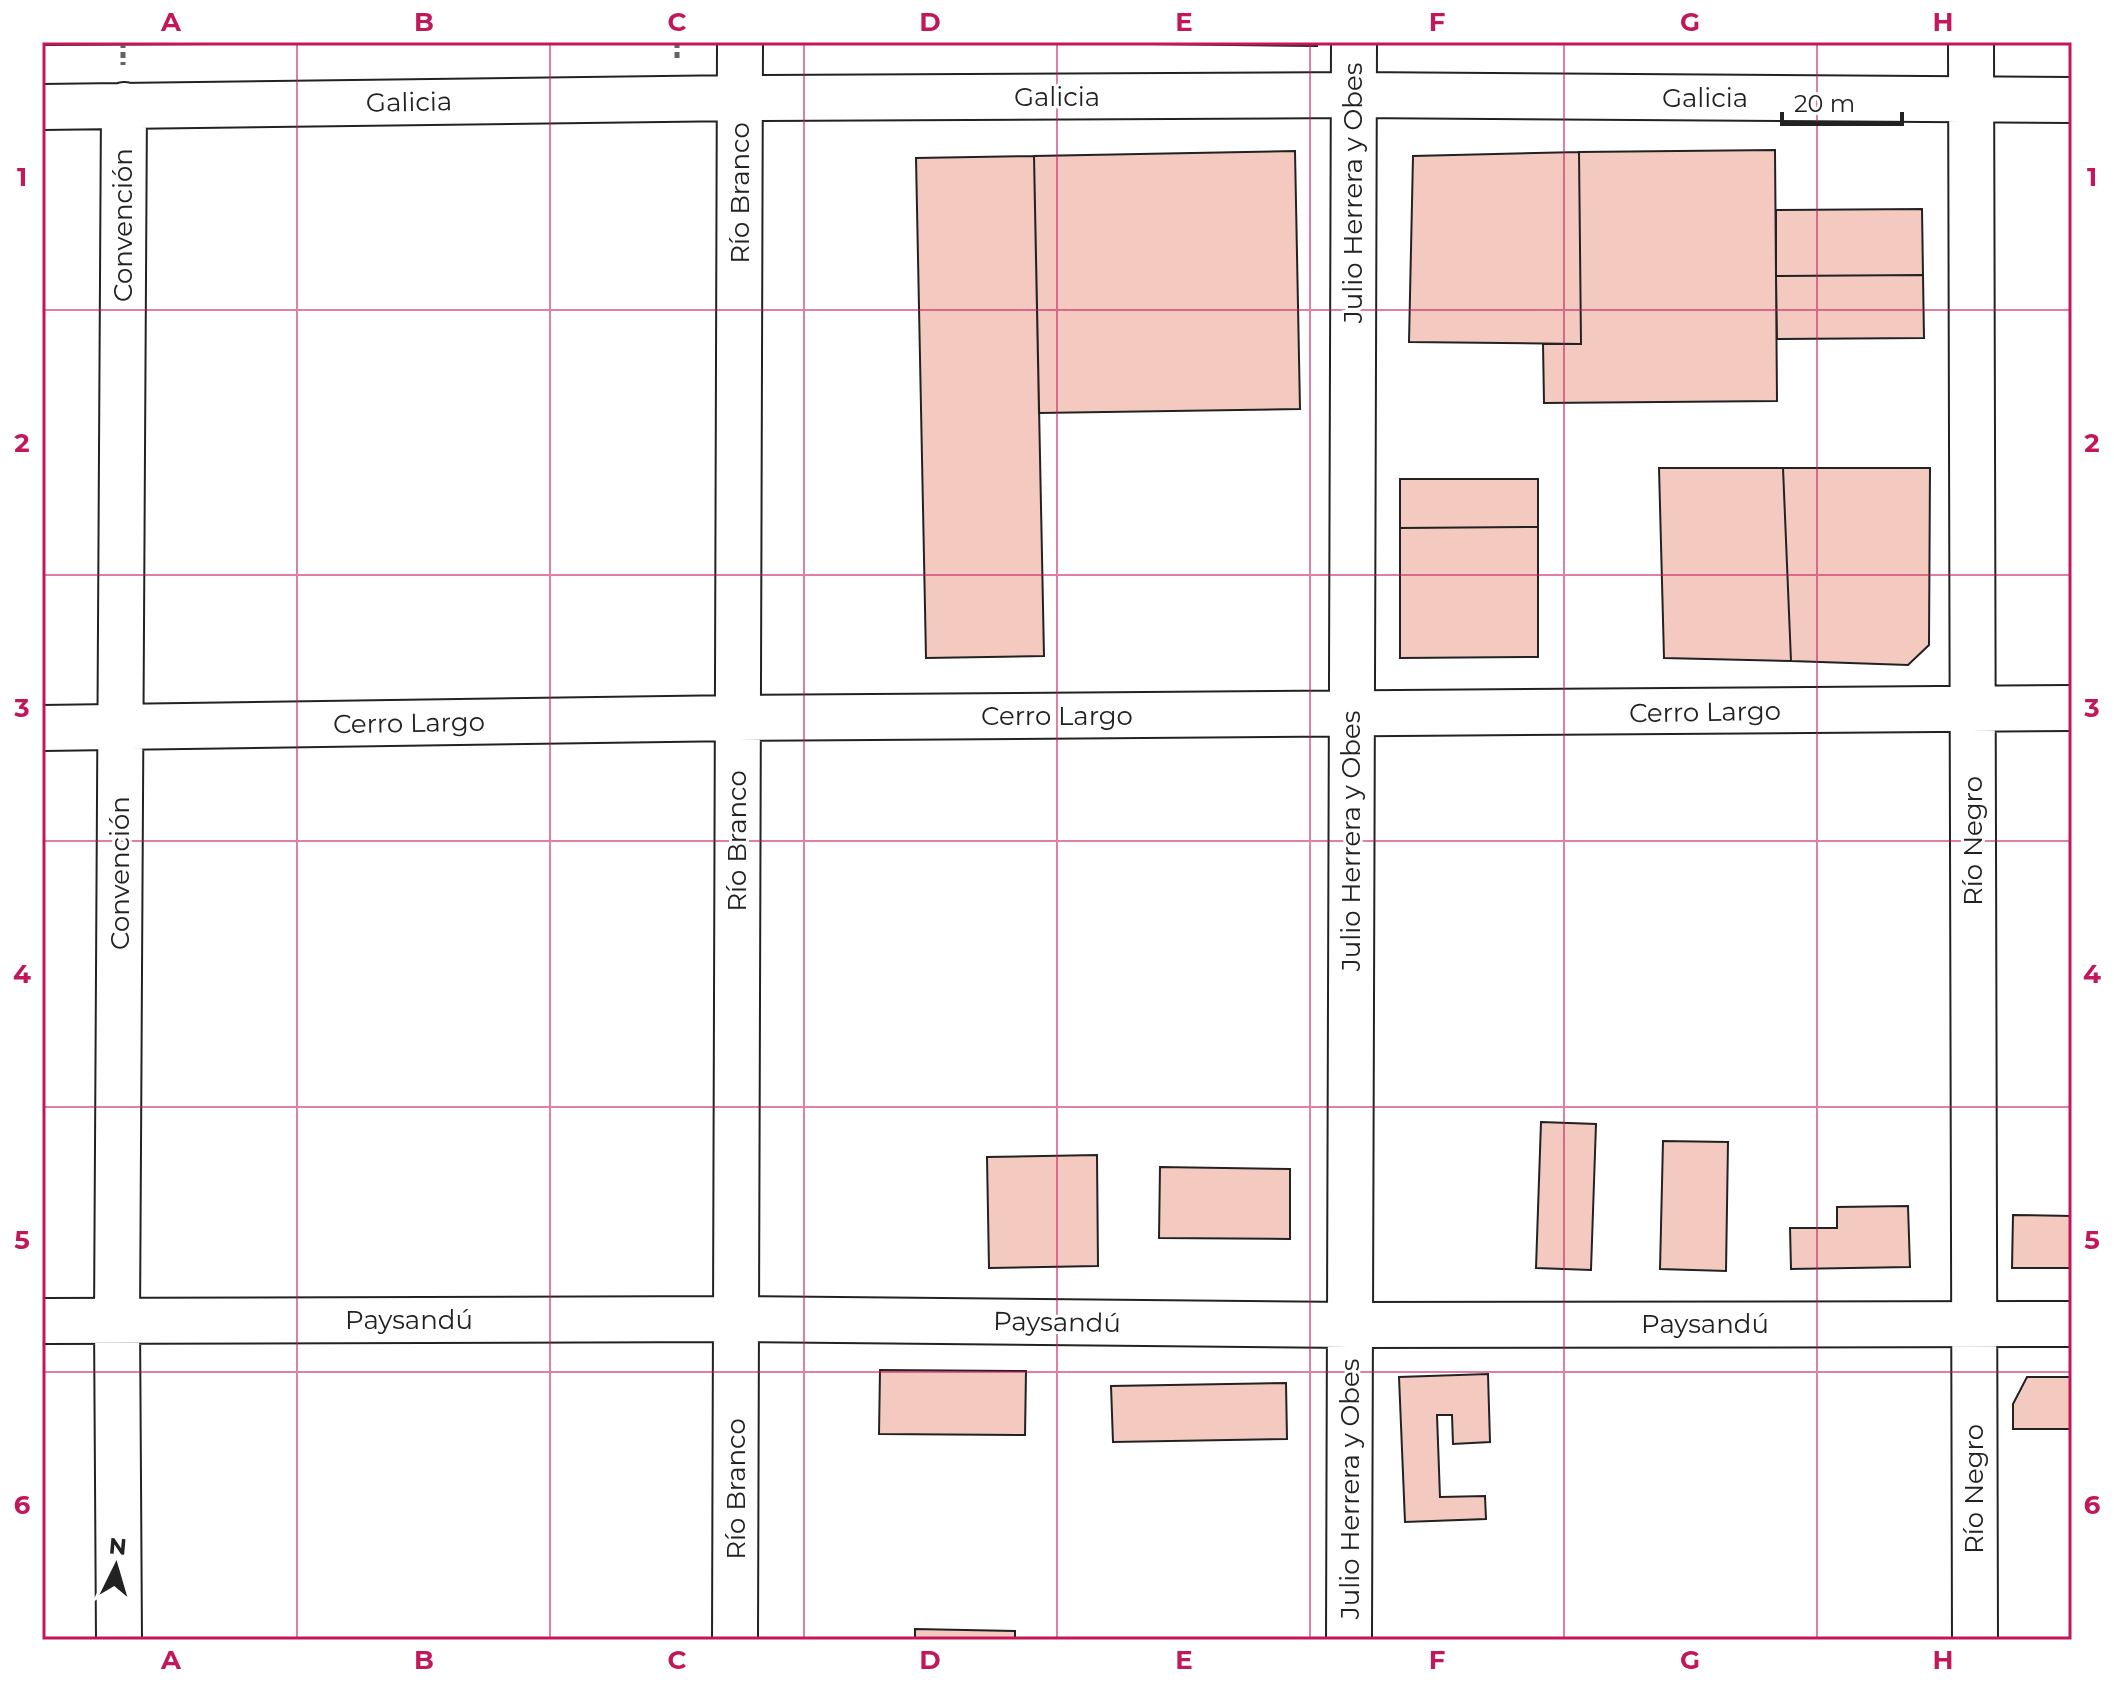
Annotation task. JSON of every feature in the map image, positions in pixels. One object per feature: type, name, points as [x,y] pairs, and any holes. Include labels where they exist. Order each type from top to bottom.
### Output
[{"type":"street","name":"Río Branco","points":[[735,1640],[740,42]]},
{"type":"street","name":"Julio Herrera y Obes","points":[[1349,1640],[1354,42]]},
{"type":"street","name":"Río Negro","points":[[1971,42],[1975,1640]]},
{"type":"street","name":"Galicia","points":[[42,107],[740,98],[1353,95],[2072,100]]},
{"type":"street","name":"Convención","points":[[119,1640],[117,1321],[124,105]]},
{"type":"street","name":"Cerro Largo","points":[[42,728],[738,718],[2072,708]]},
{"type":"street","name":"Paysandú","points":[[42,1321],[736,1319],[1350,1325],[2072,1324]]},
{"type":"building","points":[[42,42],[561,42],[42,45]]},
{"type":"building","points":[[1317,42],[1317,46],[1152,44]]},
{"type":"building","points":[[1775,150],[1777,401],[1544,403],[1543,344],[1581,344],[1579,152]]},
{"type":"building","points":[[1295,151],[1300,409],[1039,413],[1034,156]]},
{"type":"building","points":[[1579,152],[1581,344],[1409,342],[1413,156]]},
{"type":"building","points":[[1034,156],[1044,656],[926,658],[916,158]]},
{"type":"building","points":[[1922,209],[1923,275],[1776,276],[1776,210]]},
{"type":"building","points":[[1923,275],[1924,338],[1777,339],[1776,276]]},
{"type":"building","points":[[1659,468],[1783,468],[1791,661],[1664,658]]},
{"type":"building","points":[[1783,468],[1930,468],[1929,645],[1908,665],[1791,661]]},
{"type":"building","points":[[1400,479],[1538,479],[1538,527],[1400,528]]},
{"type":"building","points":[[1538,527],[1538,657],[1400,658],[1400,528]]},
{"type":"building","points":[[1541,1122],[1596,1124],[1591,1270],[1536,1268]]},
{"type":"building","points":[[1663,1141],[1728,1142],[1726,1271],[1660,1269]]},
{"type":"building","points":[[1097,1155],[1098,1266],[989,1268],[987,1157]]},
{"type":"building","points":[[1160,1167],[1290,1169],[1290,1239],[1159,1238]]},
{"type":"building","points":[[1908,1206],[1910,1267],[1791,1269],[1790,1228],[1837,1228],[1837,1207]]},
{"type":"building","points":[[2013,1215],[2072,1216],[2072,1268],[2012,1268]]},
{"type":"building","points":[[880,1370],[1026,1371],[1025,1435],[879,1434]]},
{"type":"building","points":[[1488,1374],[1490,1442],[1453,1444],[1452,1415],[1437,1415],[1440,1497],[1485,1496],[1486,1519],[1405,1522],[1399,1377]]},
{"type":"building","points":[[2027,1377],[2072,1377],[2072,1429],[2013,1429],[2013,1404]]},
{"type":"building","points":[[1286,1383],[1287,1439],[1113,1442],[1111,1386]]},
{"type":"building","points":[[915,1629],[1015,1631],[1015,1640],[915,1640]]}]
